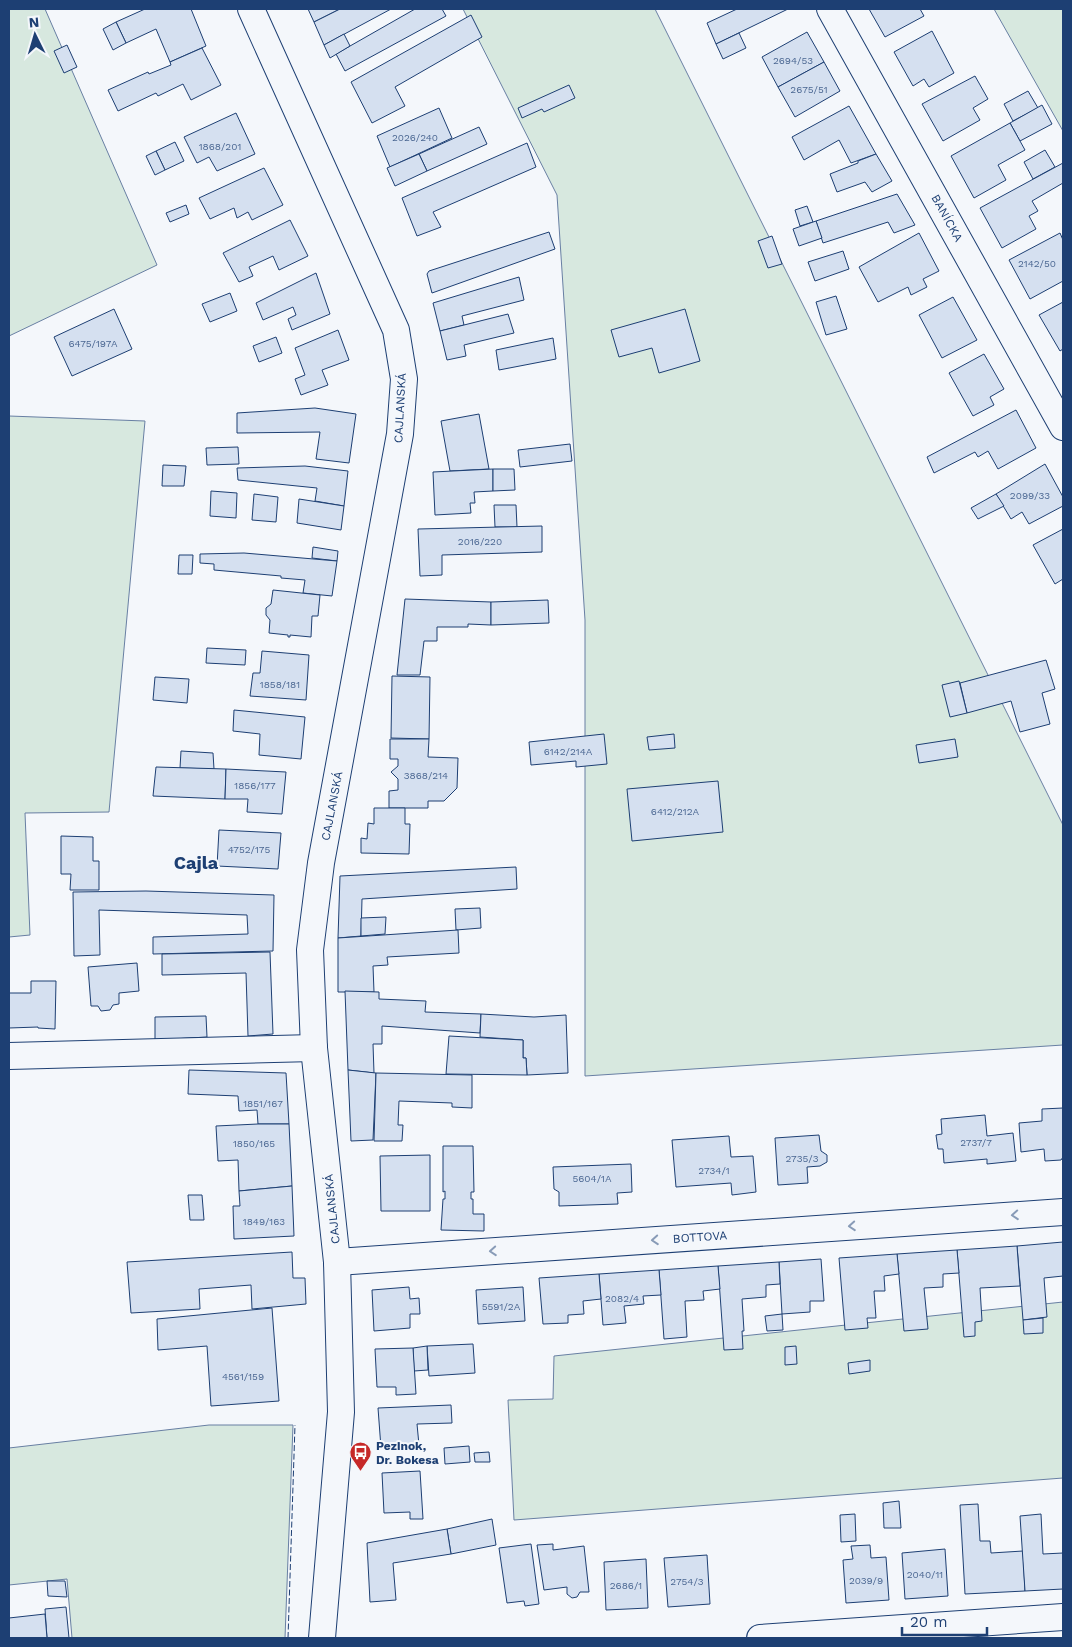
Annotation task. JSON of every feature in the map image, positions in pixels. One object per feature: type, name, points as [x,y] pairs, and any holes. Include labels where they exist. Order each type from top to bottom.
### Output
[{"type":"street","name":"CAJLANSKÁ","points":[[251,9],[396,330],[404,379],[400,434],[321,863],[310,950],[314,1048],[337,1262],[341,1412],[322,1638]]},
{"type":"street","name":"BANÍCKA","points":[[830,9],[1063,427]]},
{"type":"street","points":[[9,1056],[314,1048]]},
{"type":"street","name":"BOTTOVA","points":[[337,1262],[1063,1212]]},
{"type":"street","points":[[760,1638],[1063,1617]]},
{"type":"shaded area","points":[[9,9],[45,9],[157,265],[9,336]]},
{"type":"shaded area","points":[[463,9],[655,9],[1063,825],[1063,1045],[585,1076],[585,620],[557,195]]},
{"type":"shaded area","points":[[994,9],[1063,9],[1063,131]]},
{"type":"shaded area","points":[[9,416],[145,421],[109,812],[25,813],[30,935],[9,937]]},
{"type":"shaded area","points":[[1063,1302],[1063,1478],[514,1520],[508,1400],[553,1399],[554,1356]]},
{"type":"shaded area","points":[[209,1425],[293,1425],[285,1638],[72,1638],[67,1579],[9,1585],[9,1448]]},
{"type":"building","points":[[145,9],[191,9],[206,46],[170,62],[156,29],[126,43],[116,22]]},
{"type":"building","points":[[308,9],[340,9],[314,22]]},
{"type":"building","points":[[340,9],[391,9],[324,45],[314,22]]},
{"type":"building","points":[[415,9],[442,9],[446,16],[345,71],[336,54]]},
{"type":"building","points":[[737,9],[788,9],[716,44],[707,23]]},
{"type":"building","points":[[869,9],[920,9],[924,16],[885,37]]},
{"type":"building","points":[[471,15],[482,37],[395,87],[405,106],[372,123],[351,82]]},
{"type":"building","points":[[116,22],[126,43],[113,50],[103,29]]},
{"type":"building","points":[[932,31],[954,73],[929,87],[924,79],[913,86],[894,52]]},
{"type":"building","points":[[807,32],[824,62],[778,87],[762,57]]},
{"type":"building","points":[[739,33],[746,48],[723,59],[716,44]]},
{"type":"building","points":[[344,34],[350,46],[330,58],[324,45]]},
{"type":"building","points":[[67,45],[77,67],[64,73],[54,51]]},
{"type":"building","points":[[202,48],[221,85],[191,100],[183,84],[158,96],[156,93],[118,111],[108,90],[148,72],[149,74],[171,65],[170,62]]},
{"type":"building","points":[[824,62],[840,91],[795,117],[778,87]]},
{"type":"building","points":[[975,76],[988,99],[973,108],[980,120],[943,141],[922,104]]},
{"type":"building","points":[[569,85],[575,98],[544,112],[542,109],[522,118],[518,108]]},
{"type":"building","points":[[1028,91],[1038,108],[1013,121],[1004,104]]},
{"type":"building","points":[[1042,105],[1052,124],[1020,141],[1010,123]]},
{"type":"building","points":[[849,106],[876,154],[851,163],[839,140],[804,160],[792,137]]},
{"type":"building","points":[[439,108],[452,138],[390,167],[377,136]]},
{"type":"building","points":[[236,113],[255,154],[217,171],[209,157],[197,163],[184,137]]},
{"type":"building","points":[[1010,123],[1025,150],[998,165],[1006,180],[974,198],[951,156]]},
{"type":"building","points":[[479,127],[487,144],[427,171],[419,154]]},
{"type":"building","points":[[175,142],[184,161],[165,170],[156,151]]},
{"type":"building","points":[[527,143],[536,167],[433,212],[441,227],[417,236],[402,198]]},
{"type":"building","points":[[1045,150],[1055,167],[1033,179],[1024,162]]},
{"type":"building","points":[[156,151],[165,170],[155,175],[146,156]]},
{"type":"building","points":[[419,154],[427,171],[395,186],[387,168]]},
{"type":"building","points":[[876,154],[892,181],[872,192],[865,182],[837,192],[830,174]]},
{"type":"building","points":[[1063,163],[1063,183],[1032,201],[1038,211],[1029,216],[1036,229],[1002,248],[980,208]]},
{"type":"building","points":[[264,168],[283,205],[252,220],[248,212],[237,218],[234,208],[210,219],[199,198]]},
{"type":"building","points":[[897,194],[915,225],[894,233],[888,222],[823,243],[816,221]]},
{"type":"building","points":[[186,205],[189,214],[170,222],[166,213]]},
{"type":"building","points":[[807,206],[813,222],[800,226],[795,210]]},
{"type":"building","points":[[290,220],[308,256],[279,270],[273,256],[249,267],[253,276],[239,282],[223,253]]},
{"type":"building","points":[[816,221],[822,238],[799,246],[793,229]]},
{"type":"building","points":[[549,232],[555,249],[432,293],[427,274],[429,271]]},
{"type":"building","points":[[919,233],[939,271],[923,279],[927,287],[911,295],[908,287],[878,302],[859,267]]},
{"type":"building","points":[[1060,233],[1063,240],[1063,281],[1030,299],[1009,260]]},
{"type":"building","points":[[772,236],[782,264],[768,268],[758,241]]},
{"type":"building","points":[[843,251],[849,269],[815,281],[808,262]]},
{"type":"building","points":[[316,273],[330,314],[292,330],[288,319],[296,315],[293,307],[263,320],[256,303]]},
{"type":"building","points":[[519,277],[524,300],[462,316],[464,325],[440,331],[433,303]]},
{"type":"building","points":[[230,293],[237,311],[210,322],[202,304]]},
{"type":"building","points":[[836,296],[847,329],[826,335],[816,302]]},
{"type":"building","points":[[953,297],[977,340],[942,358],[919,315]]},
{"type":"building","points":[[1063,302],[1063,349],[1060,351],[1039,315]]},
{"type":"building","points":[[114,309],[132,349],[72,376],[54,337]]},
{"type":"building","points":[[685,309],[700,361],[659,373],[652,348],[619,357],[611,330]]},
{"type":"building","points":[[508,314],[514,333],[464,345],[466,356],[447,360],[440,331]]},
{"type":"building","points":[[338,330],[349,360],[322,370],[328,385],[301,395],[295,379],[305,375],[295,348]]},
{"type":"building","points":[[276,337],[282,353],[259,362],[253,346]]},
{"type":"building","points":[[553,338],[556,359],[499,370],[496,350]]},
{"type":"building","points":[[984,354],[1004,389],[990,397],[994,405],[973,416],[949,373]]},
{"type":"building","points":[[315,408],[356,414],[349,463],[316,459],[320,432],[237,433],[237,413]]},
{"type":"building","points":[[1016,410],[1036,448],[998,469],[988,451],[978,457],[975,452],[934,473],[927,457]]},
{"type":"building","points":[[479,414],[489,469],[450,471],[441,421]]},
{"type":"building","points":[[570,444],[572,461],[520,467],[518,450]]},
{"type":"building","points":[[238,447],[239,464],[207,465],[206,448]]},
{"type":"building","points":[[1045,464],[1063,497],[1063,506],[1029,524],[1022,512],[1011,519],[996,494]]},
{"type":"building","points":[[163,465],[186,466],[184,486],[162,486]]},
{"type":"building","points":[[305,466],[348,471],[344,506],[315,501],[317,488],[238,480],[237,468]]},
{"type":"building","points":[[493,469],[493,491],[474,492],[475,503],[470,503],[471,513],[435,515],[433,472]]},
{"type":"building","points":[[493,469],[514,469],[515,490],[493,491]]},
{"type":"building","points":[[211,491],[237,493],[236,518],[210,516]]},
{"type":"building","points":[[254,494],[278,497],[276,522],[252,520]]},
{"type":"building","points":[[996,494],[1004,506],[978,519],[971,508]]},
{"type":"building","points":[[299,499],[344,506],[341,530],[297,523]]},
{"type":"building","points":[[494,505],[516,505],[517,527],[495,527]]},
{"type":"building","points":[[542,526],[542,552],[442,555],[442,575],[420,576],[418,529]]},
{"type":"building","points":[[1063,529],[1063,579],[1055,584],[1033,545]]},
{"type":"building","points":[[313,547],[338,551],[337,561],[312,558]]},
{"type":"building","points":[[244,553],[337,561],[332,596],[303,593],[305,580],[214,570],[214,564],[200,563],[200,554]]},
{"type":"building","points":[[179,555],[193,555],[192,574],[178,574]]},
{"type":"building","points":[[273,590],[320,595],[318,616],[312,616],[311,637],[290,635],[288,637],[288,635],[269,633],[270,620],[266,615],[266,608],[271,604]]},
{"type":"building","points":[[405,599],[491,602],[491,625],[468,624],[468,627],[437,627],[437,641],[424,641],[420,675],[397,675]]},
{"type":"building","points":[[548,600],[549,623],[491,625],[491,602]]},
{"type":"building","points":[[207,648],[246,650],[245,665],[206,663]]},
{"type":"building","points":[[262,651],[309,655],[306,700],[250,696],[253,673],[260,673]]},
{"type":"building","points":[[1046,660],[1055,689],[1042,693],[1050,724],[1020,732],[1011,701],[967,713],[960,683]]},
{"type":"building","points":[[392,676],[430,677],[429,739],[391,738]]},
{"type":"building","points":[[155,677],[189,679],[187,703],[153,700]]},
{"type":"building","points":[[959,681],[967,713],[950,717],[942,685]]},
{"type":"building","points":[[234,710],[305,717],[301,759],[259,755],[260,734],[233,731]]},
{"type":"building","points":[[604,734],[607,764],[576,767],[576,761],[531,765],[529,742]]},
{"type":"building","points":[[674,734],[675,748],[649,750],[647,737]]},
{"type":"building","points":[[390,739],[429,739],[428,757],[458,758],[457,788],[444,801],[428,801],[428,808],[389,808],[389,791],[398,790],[398,779],[391,772],[398,766],[398,759],[390,759]]},
{"type":"building","points":[[955,739],[958,757],[919,763],[916,745]]},
{"type":"building","points":[[181,751],[213,753],[214,769],[180,768]]},
{"type":"building","points":[[156,767],[226,769],[225,799],[153,796]]},
{"type":"building","points":[[226,769],[286,772],[282,814],[247,812],[248,799],[225,799]]},
{"type":"building","points":[[718,781],[723,832],[632,841],[627,789]]},
{"type":"building","points":[[374,808],[405,808],[405,824],[410,824],[409,854],[361,853],[361,838],[367,839],[368,823],[374,824]]},
{"type":"building","points":[[219,830],[281,833],[278,869],[217,866]]},
{"type":"building","points":[[61,836],[93,837],[93,861],[99,861],[99,890],[70,890],[71,874],[61,874]]},
{"type":"building","points":[[516,867],[517,889],[362,899],[361,936],[338,938],[340,876]]},
{"type":"building","points":[[146,891],[274,895],[273,951],[153,954],[153,937],[248,934],[247,915],[99,910],[100,955],[74,956],[73,892]]},
{"type":"building","points":[[480,908],[481,928],[456,930],[455,909]]},
{"type":"building","points":[[386,917],[385,934],[361,936],[361,918]]},
{"type":"building","points":[[458,930],[459,953],[387,957],[388,965],[373,966],[374,992],[338,992],[338,938]]},
{"type":"building","points":[[270,952],[273,1034],[248,1036],[246,973],[162,975],[162,954]]},
{"type":"building","points":[[137,963],[139,991],[119,993],[119,1004],[113,1005],[110,1010],[101,1011],[98,1006],[91,1006],[88,967]]},
{"type":"building","points":[[31,981],[56,981],[55,1029],[38,1027],[9,1028],[9,993],[31,993]]},
{"type":"building","points":[[345,991],[379,992],[379,999],[426,1001],[425,1012],[481,1014],[480,1033],[382,1026],[382,1044],[373,1044],[374,1073],[348,1070]]},
{"type":"building","points":[[481,1014],[534,1017],[566,1015],[568,1073],[527,1075],[526,1058],[523,1058],[523,1040],[480,1037]]},
{"type":"building","points":[[206,1016],[207,1037],[155,1040],[155,1017]]},
{"type":"building","points":[[449,1036],[523,1040],[523,1058],[526,1058],[527,1075],[446,1074]]},
{"type":"building","points":[[189,1070],[286,1073],[289,1124],[258,1124],[257,1110],[239,1111],[238,1096],[188,1094]]},
{"type":"building","points":[[348,1070],[376,1073],[373,1140],[351,1141]]},
{"type":"building","points":[[376,1073],[472,1075],[472,1108],[452,1107],[452,1103],[399,1101],[398,1125],[403,1125],[402,1141],[374,1141]]},
{"type":"building","points":[[1063,1108],[1063,1157],[1061,1160],[1045,1161],[1044,1149],[1021,1152],[1019,1123],[1042,1121],[1042,1109]]},
{"type":"building","points":[[985,1115],[987,1136],[1013,1133],[1016,1161],[987,1164],[987,1159],[944,1163],[943,1149],[938,1149],[936,1135],[942,1134],[941,1119]]},
{"type":"building","points":[[289,1124],[292,1186],[239,1191],[238,1160],[218,1161],[216,1126]]},
{"type":"building","points":[[819,1135],[821,1151],[827,1155],[827,1162],[820,1166],[807,1167],[808,1183],[778,1185],[775,1138]]},
{"type":"building","points":[[729,1136],[731,1157],[753,1156],[756,1192],[732,1195],[731,1183],[676,1187],[672,1140]]},
{"type":"building","points":[[443,1146],[473,1146],[474,1192],[471,1192],[471,1199],[473,1199],[473,1214],[484,1214],[484,1231],[441,1230],[443,1199],[445,1199],[445,1191],[443,1192]]},
{"type":"building","points":[[430,1155],[430,1211],[381,1211],[380,1156]]},
{"type":"building","points":[[631,1164],[632,1192],[617,1193],[618,1204],[559,1206],[559,1192],[554,1189],[553,1167]]},
{"type":"building","points":[[292,1186],[294,1236],[234,1239],[233,1206],[240,1206],[239,1191]]},
{"type":"building","points":[[188,1195],[202,1195],[204,1220],[190,1220]]},
{"type":"building","points":[[1063,1242],[1063,1276],[1044,1278],[1047,1317],[1023,1320],[1017,1246]]},
{"type":"building","points":[[1017,1246],[1020,1286],[980,1288],[982,1321],[975,1322],[975,1336],[964,1337],[957,1250]]},
{"type":"building","points":[[957,1250],[959,1273],[943,1274],[943,1287],[924,1288],[928,1329],[904,1331],[897,1254]]},
{"type":"building","points":[[292,1252],[293,1278],[305,1278],[306,1304],[252,1309],[251,1285],[199,1289],[200,1309],[131,1313],[127,1262]]},
{"type":"building","points":[[897,1254],[899,1274],[884,1276],[885,1291],[874,1291],[876,1318],[867,1318],[868,1328],[845,1330],[839,1258]]},
{"type":"building","points":[[821,1259],[824,1301],[810,1301],[810,1312],[782,1314],[779,1262]]},
{"type":"building","points":[[779,1262],[780,1284],[766,1285],[766,1297],[742,1299],[743,1349],[724,1350],[718,1266]]},
{"type":"building","points":[[718,1266],[720,1289],[703,1291],[704,1300],[685,1301],[687,1337],[664,1339],[659,1270]]},
{"type":"building","points":[[659,1270],[661,1295],[643,1296],[644,1304],[624,1306],[626,1323],[603,1325],[599,1274]]},
{"type":"building","points":[[599,1274],[601,1299],[583,1301],[584,1314],[568,1315],[568,1323],[543,1324],[539,1278]]},
{"type":"building","points":[[409,1287],[410,1299],[419,1298],[420,1314],[410,1314],[410,1328],[374,1331],[372,1290]]},
{"type":"building","points":[[523,1287],[525,1321],[478,1324],[476,1290]]},
{"type":"building","points":[[272,1308],[279,1401],[211,1406],[207,1346],[158,1350],[157,1319]]},
{"type":"building","points":[[782,1314],[783,1330],[767,1331],[765,1316]]},
{"type":"building","points":[[1043,1318],[1043,1333],[1024,1334],[1023,1320]]},
{"type":"building","points":[[473,1344],[475,1373],[429,1376],[427,1346]]},
{"type":"building","points":[[427,1346],[428,1370],[414,1371],[413,1348]]},
{"type":"building","points":[[796,1346],[797,1364],[785,1365],[785,1347]]},
{"type":"building","points":[[413,1348],[416,1394],[396,1395],[396,1387],[377,1387],[375,1349]]},
{"type":"building","points":[[870,1360],[870,1371],[849,1374],[848,1363]]},
{"type":"building","points":[[451,1405],[452,1423],[417,1424],[419,1445],[381,1448],[378,1408]]},
{"type":"building","points":[[469,1446],[470,1462],[445,1464],[444,1448]]},
{"type":"building","points":[[489,1452],[490,1462],[475,1462],[474,1453]]},
{"type":"building","points":[[420,1471],[423,1519],[410,1519],[410,1512],[384,1513],[382,1473]]},
{"type":"building","points":[[899,1501],[901,1528],[884,1528],[883,1503]]},
{"type":"building","points":[[978,1504],[980,1541],[990,1541],[991,1553],[1023,1551],[1025,1591],[965,1594],[960,1505]]},
{"type":"building","points":[[855,1514],[856,1541],[841,1542],[840,1515]]},
{"type":"building","points":[[1041,1514],[1043,1554],[1063,1553],[1063,1589],[1025,1591],[1020,1516]]},
{"type":"building","points":[[492,1519],[496,1545],[451,1554],[447,1529]]},
{"type":"building","points":[[447,1529],[451,1554],[393,1563],[396,1600],[370,1602],[367,1543]]},
{"type":"building","points":[[531,1544],[539,1604],[525,1606],[524,1601],[507,1603],[499,1548]]},
{"type":"building","points":[[553,1544],[553,1550],[584,1546],[589,1592],[580,1592],[577,1597],[572,1598],[567,1594],[567,1587],[544,1590],[537,1545]]},
{"type":"building","points":[[870,1545],[871,1558],[886,1557],[889,1600],[846,1603],[843,1560],[853,1559],[851,1546]]},
{"type":"building","points":[[945,1549],[948,1596],[905,1599],[902,1553]]},
{"type":"building","points":[[707,1555],[710,1604],[668,1607],[664,1558]]},
{"type":"building","points":[[646,1559],[648,1608],[606,1610],[604,1562]]},
{"type":"building","points":[[47,1581],[65,1581],[67,1597],[48,1596]]},
{"type":"building","points":[[66,1607],[69,1638],[47,1638],[45,1609]]},
{"type":"building","points":[[45,1614],[47,1638],[9,1638],[9,1618]]},
{"type":"fence","points":[[288,1638],[295,1425]]},
{"type":"place","name":"Pezinok, Dr. Bokesa","points":[[360,1472]]},
{"type":"district","name":"Cajla","points":[[196,863]]}]
